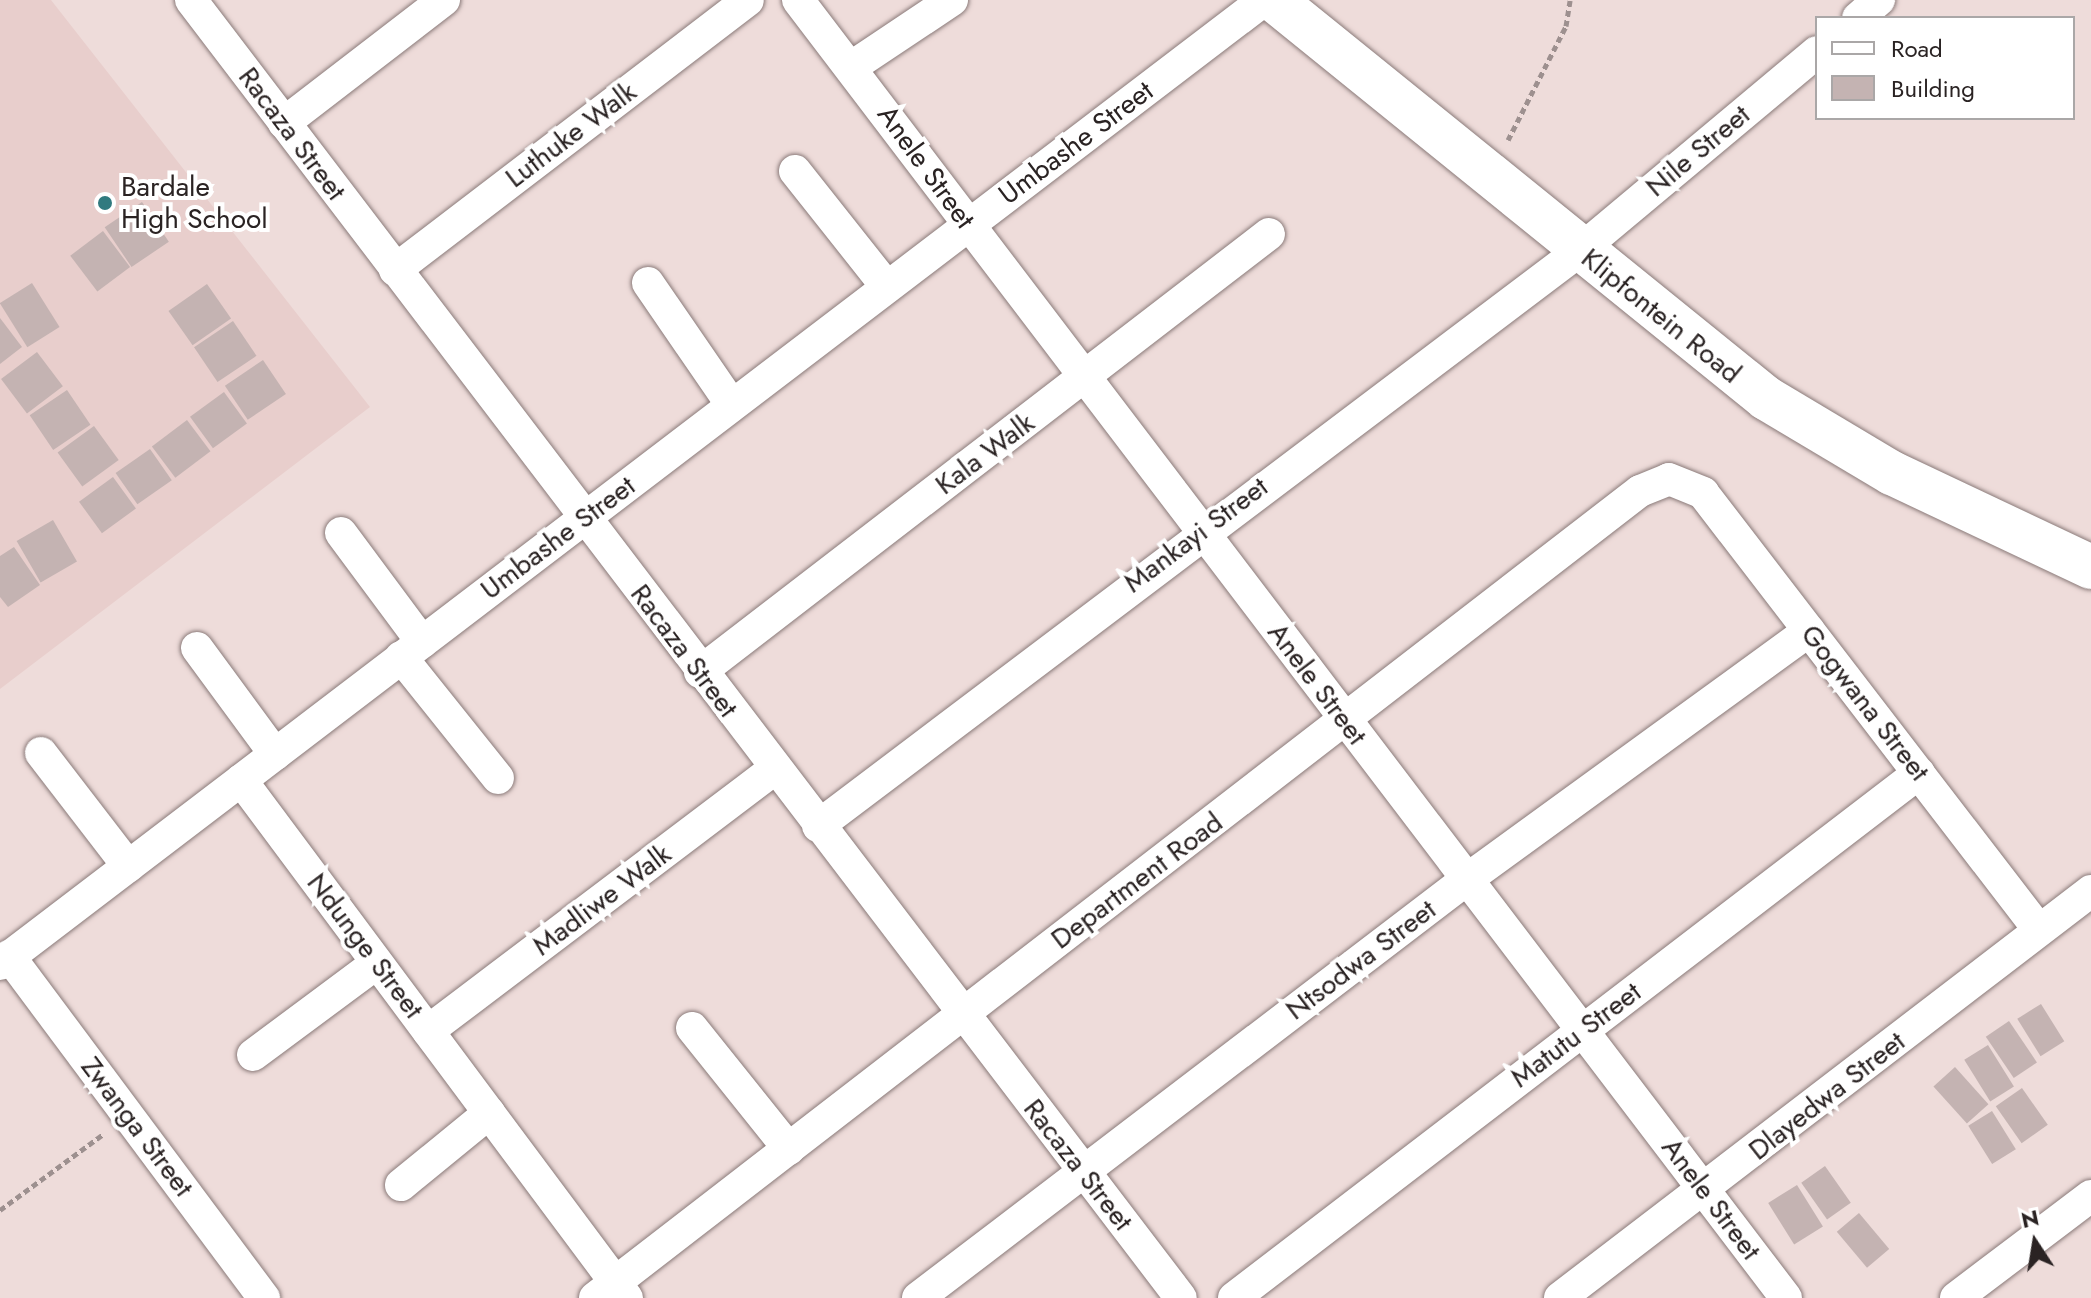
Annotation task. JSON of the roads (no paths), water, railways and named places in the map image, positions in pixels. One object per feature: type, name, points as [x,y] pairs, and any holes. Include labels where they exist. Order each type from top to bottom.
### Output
[{"type":"street","name":"Racaza Street","points":[[191,0],[583,519],[1181,1298]]},
{"type":"street","points":[[284,123],[444,0]]},
{"type":"street","name":"Luthuke Walk","points":[[395,270],[748,0]]},
{"type":"street","name":"Anele Street","points":[[798,0],[853,66],[968,225],[1786,1298]]},
{"type":"street","points":[[853,66],[952,0]]},
{"type":"street","name":"Umbashe Street","points":[[5,960],[1264,0]]},
{"type":"street","name":"Klipfontein Road","points":[[1274,0],[1579,251],[1766,398],[1907,480],[2091,567]]},
{"type":"street","points":[[1860,16],[1879,0]]},
{"type":"street","name":"Nile Street","points":[[1579,251],[1815,54]]},
{"type":"street","points":[[795,171],[887,287]]},
{"type":"street","name":"Kala Walk","points":[[700,672],[1269,234]]},
{"type":"street","name":"Mankayi Street","points":[[818,826],[1200,530],[1579,251]]},
{"type":"street","points":[[648,283],[732,405]]},
{"type":"street","name":"Department Road","points":[[612,1293],[789,1149],[1346,722],[1640,491],[1669,479],[1684,485]]},
{"type":"street","name":"Gogwana Street","points":[[1684,485],[1703,493],[2039,930]]},
{"type":"street","points":[[341,533],[412,649],[498,778]]},
{"type":"street","name":"Ntsodwa Street","points":[[918,1298],[1466,880],[1809,631]]},
{"type":"street","points":[[197,648],[275,754]]},
{"type":"street","points":[[41,753],[128,866]]},
{"type":"street","name":"Madliwe Walk","points":[[428,1031],[775,769]]},
{"type":"street","name":"Matutu Street","points":[[1234,1298],[1919,773]]},
{"type":"street","name":"Ndunge Street","points":[[241,780],[489,1113],[612,1293]]},
{"type":"street","name":"Dlayedwa Street","points":[[1560,1298],[1706,1191],[2091,891]]},
{"type":"street","name":"Zwanga Street","points":[[5,960],[128,1116],[264,1298]]},
{"type":"street","points":[[253,1055],[377,963]]},
{"type":"street","points":[[692,1028],[789,1149]]},
{"type":"street","points":[[401,1185],[489,1113]]},
{"type":"street","points":[[1956,1298],[2091,1196]]},
{"type":"place","name":"Bardale High School","points":[[105,203]]}]
